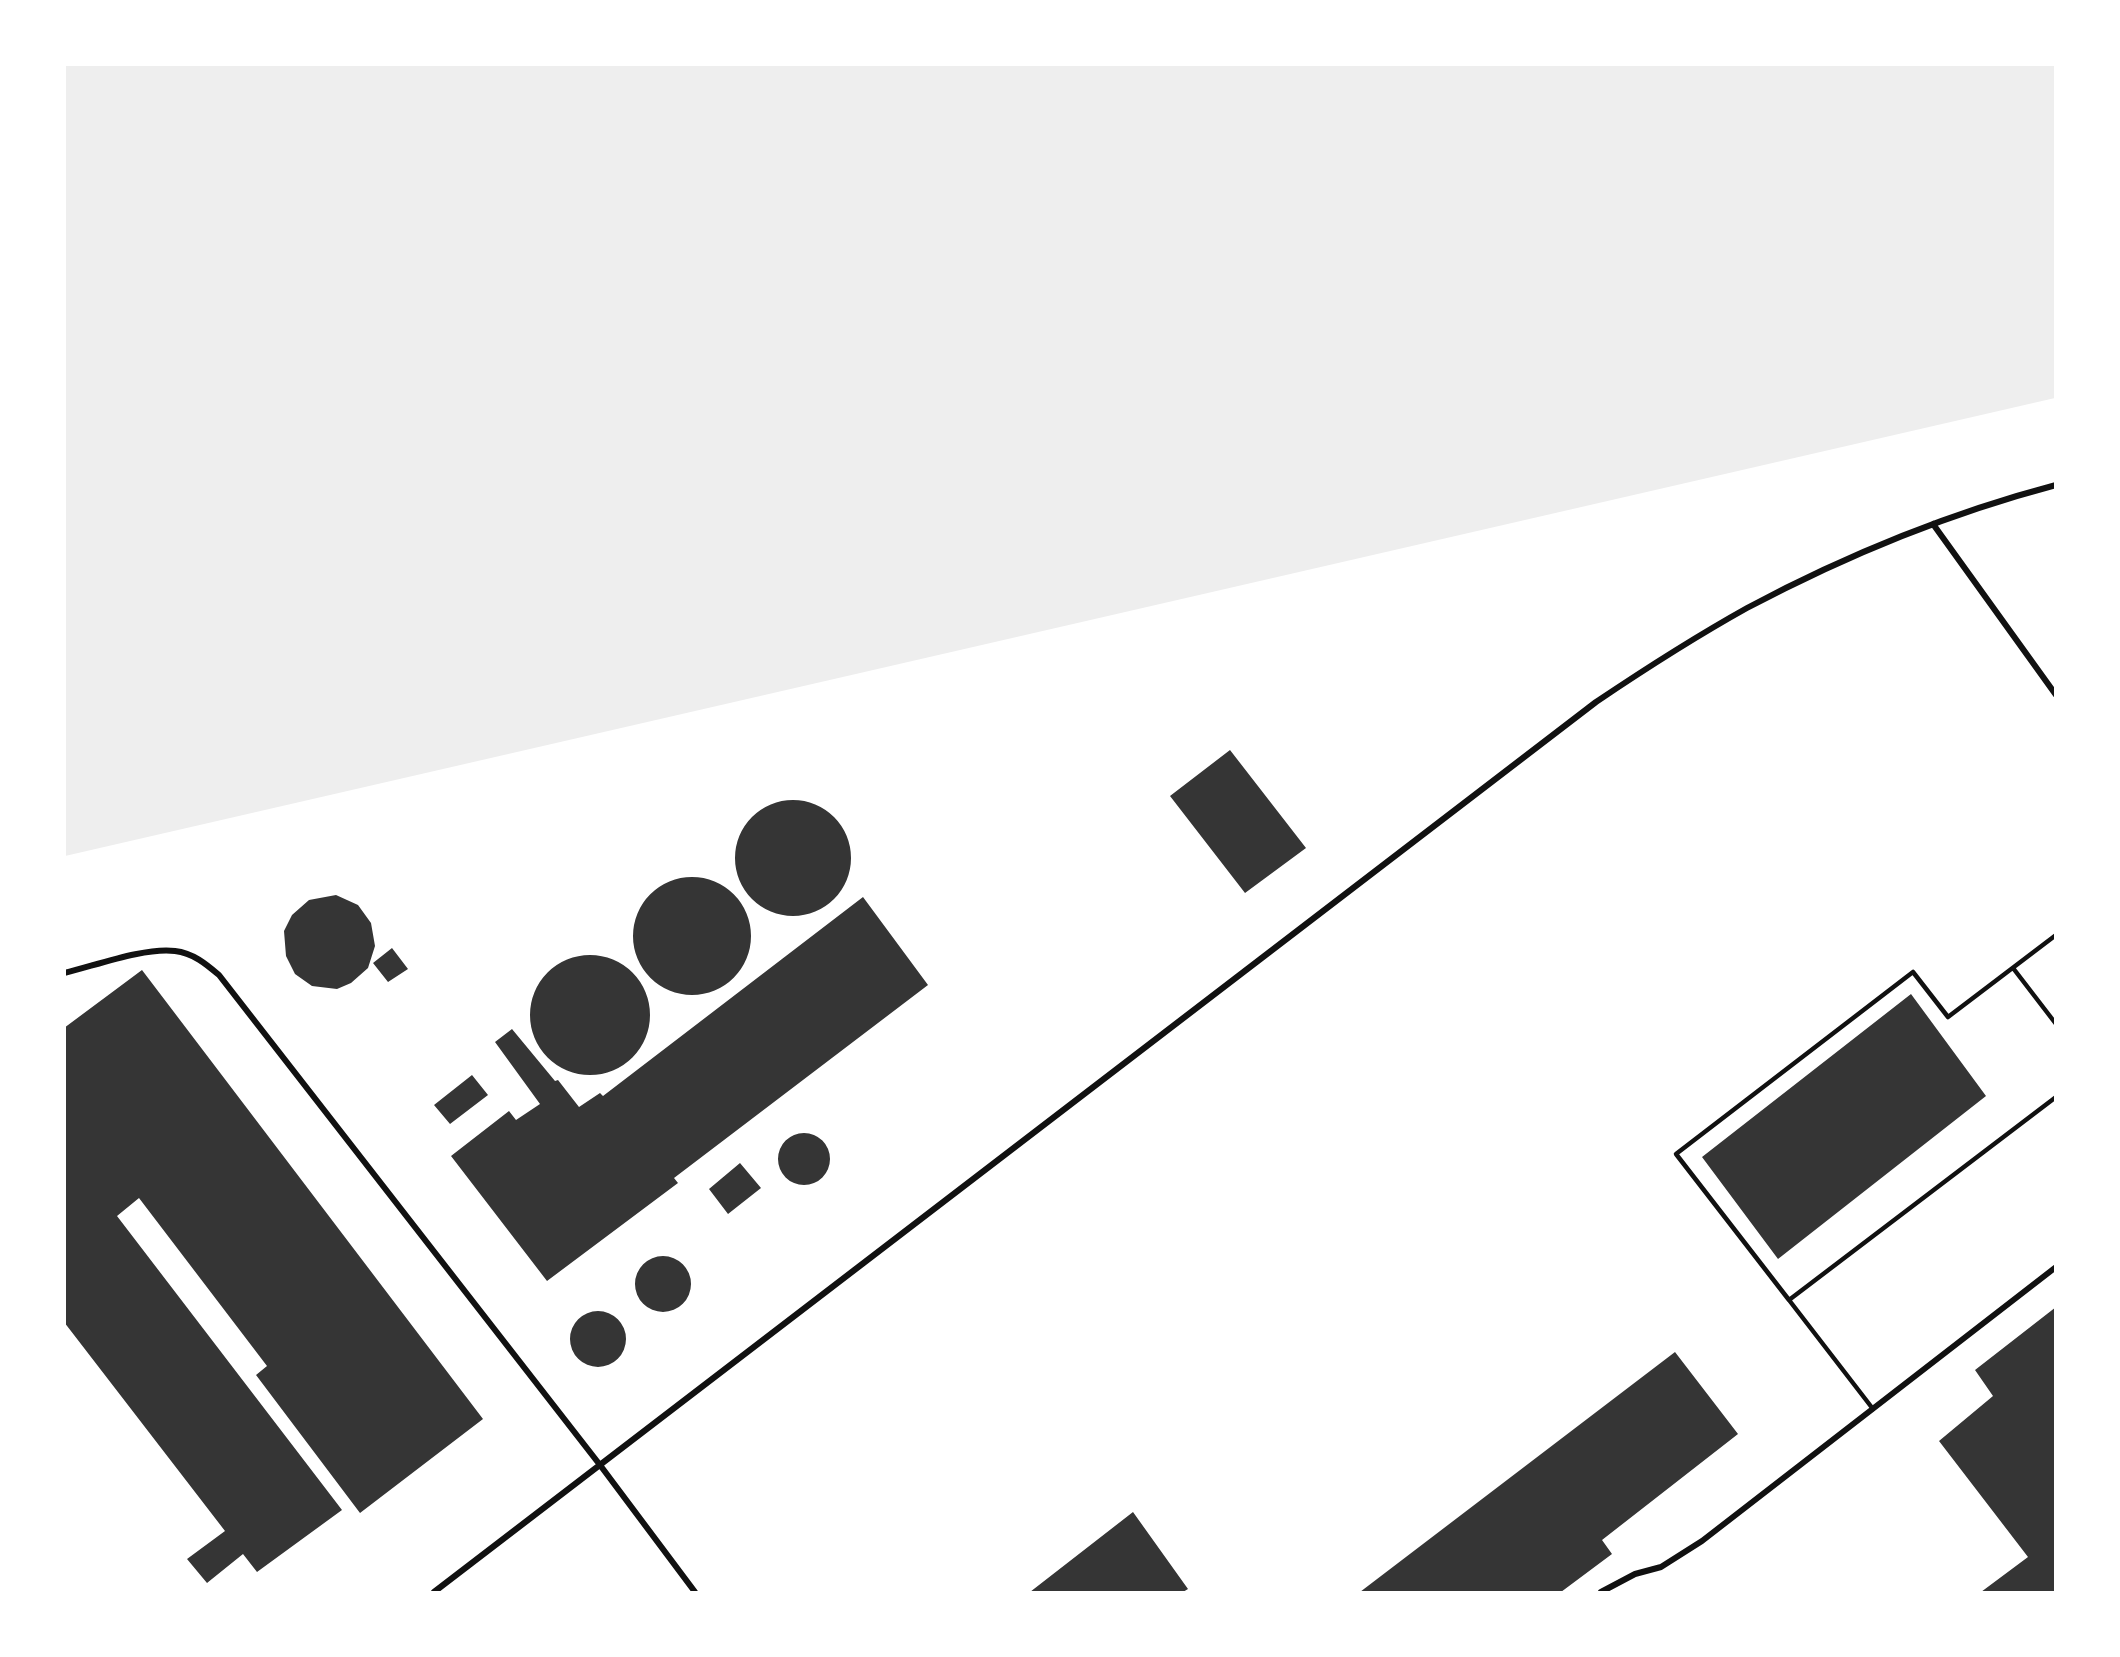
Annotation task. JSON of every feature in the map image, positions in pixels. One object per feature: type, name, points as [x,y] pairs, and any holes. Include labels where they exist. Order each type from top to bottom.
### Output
[{"type":"street","points":[[434,1593],[1596,702],[1747,608],[1873,549],[1933,524],[2055,485]]},
{"type":"street","points":[[1933,524],[2055,695]]},
{"type":"street","points":[[64,973],[136,955],[174,951],[191,955],[207,964],[219,975],[600,1465],[695,1593]]},
{"type":"street","points":[[1601,1593],[1635,1574],[1661,1567],[1694,1546],[2055,1267]]},
{"type":"lane","points":[[1873,1409],[1676,1154],[1913,972],[1948,1017],[2055,935]]},
{"type":"lane","points":[[2013,968],[2055,1024]]},
{"type":"lane","points":[[1789,1300],[2055,1097]]},
{"type":"shaded area","points":[[64,65],[2055,65],[2055,398],[65,856]]},
{"type":"building","points":[[1230,750],[1306,848],[1245,893],[1170,796]]},
{"type":"building","points":[[793,800],[815,804],[834,817],[847,836],[851,858],[847,880],[834,899],[815,912],[793,916],[771,912],[752,899],[739,880],[735,858],[739,836],[752,817],[771,804]]},
{"type":"building","points":[[692,877],[725,887],[741,903],[751,936],[741,969],[725,985],[692,995],[659,985],[643,969],[633,936],[643,903],[659,887]]},
{"type":"building","points":[[336,895],[358,905],[371,923],[375,946],[368,968],[351,983],[337,989],[312,986],[295,974],[286,956],[284,931],[292,915],[309,900]]},
{"type":"building","points":[[863,897],[928,985],[674,1178],[678,1183],[547,1281],[451,1156],[509,1111],[516,1120],[540,1104],[495,1042],[512,1029],[579,1107],[600,1093],[603,1096]]},
{"type":"building","points":[[392,948],[408,969],[388,982],[373,963]]},
{"type":"building","points":[[590,955],[613,960],[632,973],[645,992],[650,1015],[645,1038],[632,1057],[613,1070],[590,1075],[567,1070],[548,1057],[535,1038],[530,1015],[535,992],[548,973],[567,960]]},
{"type":"building","points":[[142,970],[483,1419],[360,1513],[256,1375],[267,1366],[139,1198],[117,1216],[342,1510],[257,1572],[243,1554],[207,1583],[187,1559],[225,1531],[64,1322],[64,1028]]},
{"type":"building","points":[[1911,994],[1986,1096],[1778,1259],[1702,1157]]},
{"type":"building","points":[[472,1075],[488,1095],[450,1124],[434,1105]]},
{"type":"building","points":[[799,1133],[809,1133],[823,1140],[830,1159],[823,1178],[809,1185],[799,1185],[789,1181],[782,1174],[778,1164],[778,1154],[782,1144],[789,1137]]},
{"type":"building","points":[[740,1163],[761,1188],[728,1214],[709,1189]]},
{"type":"building","points":[[658,1256],[668,1256],[683,1264],[689,1273],[691,1284],[689,1295],[683,1304],[668,1312],[658,1312],[647,1307],[640,1300],[635,1289],[635,1279],[640,1268],[647,1261]]},
{"type":"building","points":[[2056,1307],[2056,1592],[1981,1592],[2028,1557],[1939,1441],[1993,1396],[1975,1370]]},
{"type":"building","points":[[598,1311],[609,1313],[618,1319],[624,1328],[626,1339],[624,1350],[618,1359],[609,1365],[598,1367],[587,1365],[578,1359],[572,1350],[570,1339],[572,1328],[578,1319],[587,1313]]},
{"type":"building","points":[[1675,1352],[1738,1434],[1602,1540],[1612,1554],[1561,1592],[1360,1592]]},
{"type":"building","points":[[1133,1512],[1188,1589],[1183,1592],[1030,1592]]}]
